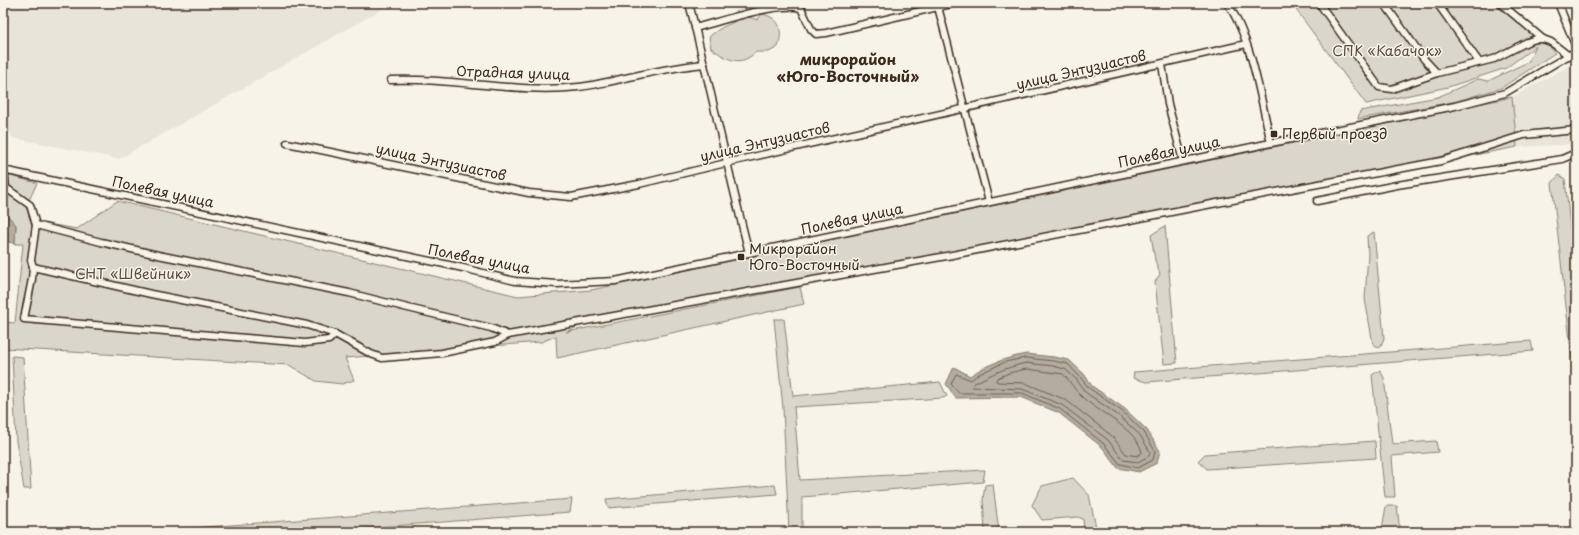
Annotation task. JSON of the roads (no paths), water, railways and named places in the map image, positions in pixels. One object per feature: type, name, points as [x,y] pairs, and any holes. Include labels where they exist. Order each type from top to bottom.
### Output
[{"type":"street","points":[[689,3],[726,163],[749,253]]},
{"type":"street","points":[[695,28],[774,8],[797,7],[801,8],[811,29],[816,34],[826,33],[937,5],[955,3]]},
{"type":"street","points":[[1227,3],[1235,15],[1246,44],[1271,143]]},
{"type":"street","points":[[1319,3],[1379,87],[1392,89],[1437,73],[1494,59],[1527,42],[1543,39]]},
{"type":"street","points":[[1384,3],[1424,59],[1437,73]]},
{"type":"street","points":[[1437,3],[1479,62]]},
{"type":"street","points":[[1500,3],[1543,39],[1551,42],[1569,56]]},
{"type":"street","points":[[1558,3],[1576,47]]},
{"type":"street","points":[[937,5],[989,202]]},
{"type":"street","name":"улица Энтузиастов","points":[[287,143],[529,193],[571,197],[639,184],[1246,44]]},
{"type":"street","name":"Полевая улица","points":[[4,170],[515,281],[557,284],[615,281],[1183,161],[1455,106],[1505,93],[1576,51]]},
{"type":"street","name":"Отрадная улица","points":[[391,80],[410,79],[477,85],[550,88],[580,87],[684,66],[704,64]]},
{"type":"street","points":[[1162,64],[1168,104],[1183,161]]},
{"type":"street","points":[[33,267],[151,294],[307,325],[335,334],[370,354],[382,358],[442,354],[495,342],[508,336],[952,255],[1217,202],[1441,161],[1524,135],[1576,130]]},
{"type":"street","points":[[1317,201],[1397,185],[1562,159],[1576,153]]},
{"type":"street","points":[[4,170],[6,188],[30,205],[36,225],[31,260],[33,267],[32,279],[24,319],[305,343],[329,340],[335,334]]},
{"type":"street","points":[[36,225],[158,255],[349,293],[491,328],[508,336]]},
{"type":"water","points":[[3,214],[8,216],[16,225],[15,244],[3,240]]},
{"type":"water","points":[[1026,354],[1069,360],[1084,374],[1092,386],[1125,409],[1147,430],[1160,451],[1157,463],[1139,472],[1118,468],[1102,447],[1059,413],[1021,397],[956,398],[946,384],[954,367],[970,376],[997,362]]},
{"type":"place","name":"Первый проезд","points":[[1274,134]]},
{"type":"place","name":"Микрорайон Юго-Восточный","points":[[741,257]]},
{"type":"district","name":"микрорайон «Юго-Восточный»","points":[[848,68]]},
{"type":"park label","name":"СПК «Кабачок»","points":[[1387,51]]},
{"type":"park label","name":"СНТ «Швейник»","points":[[133,274]]}]
